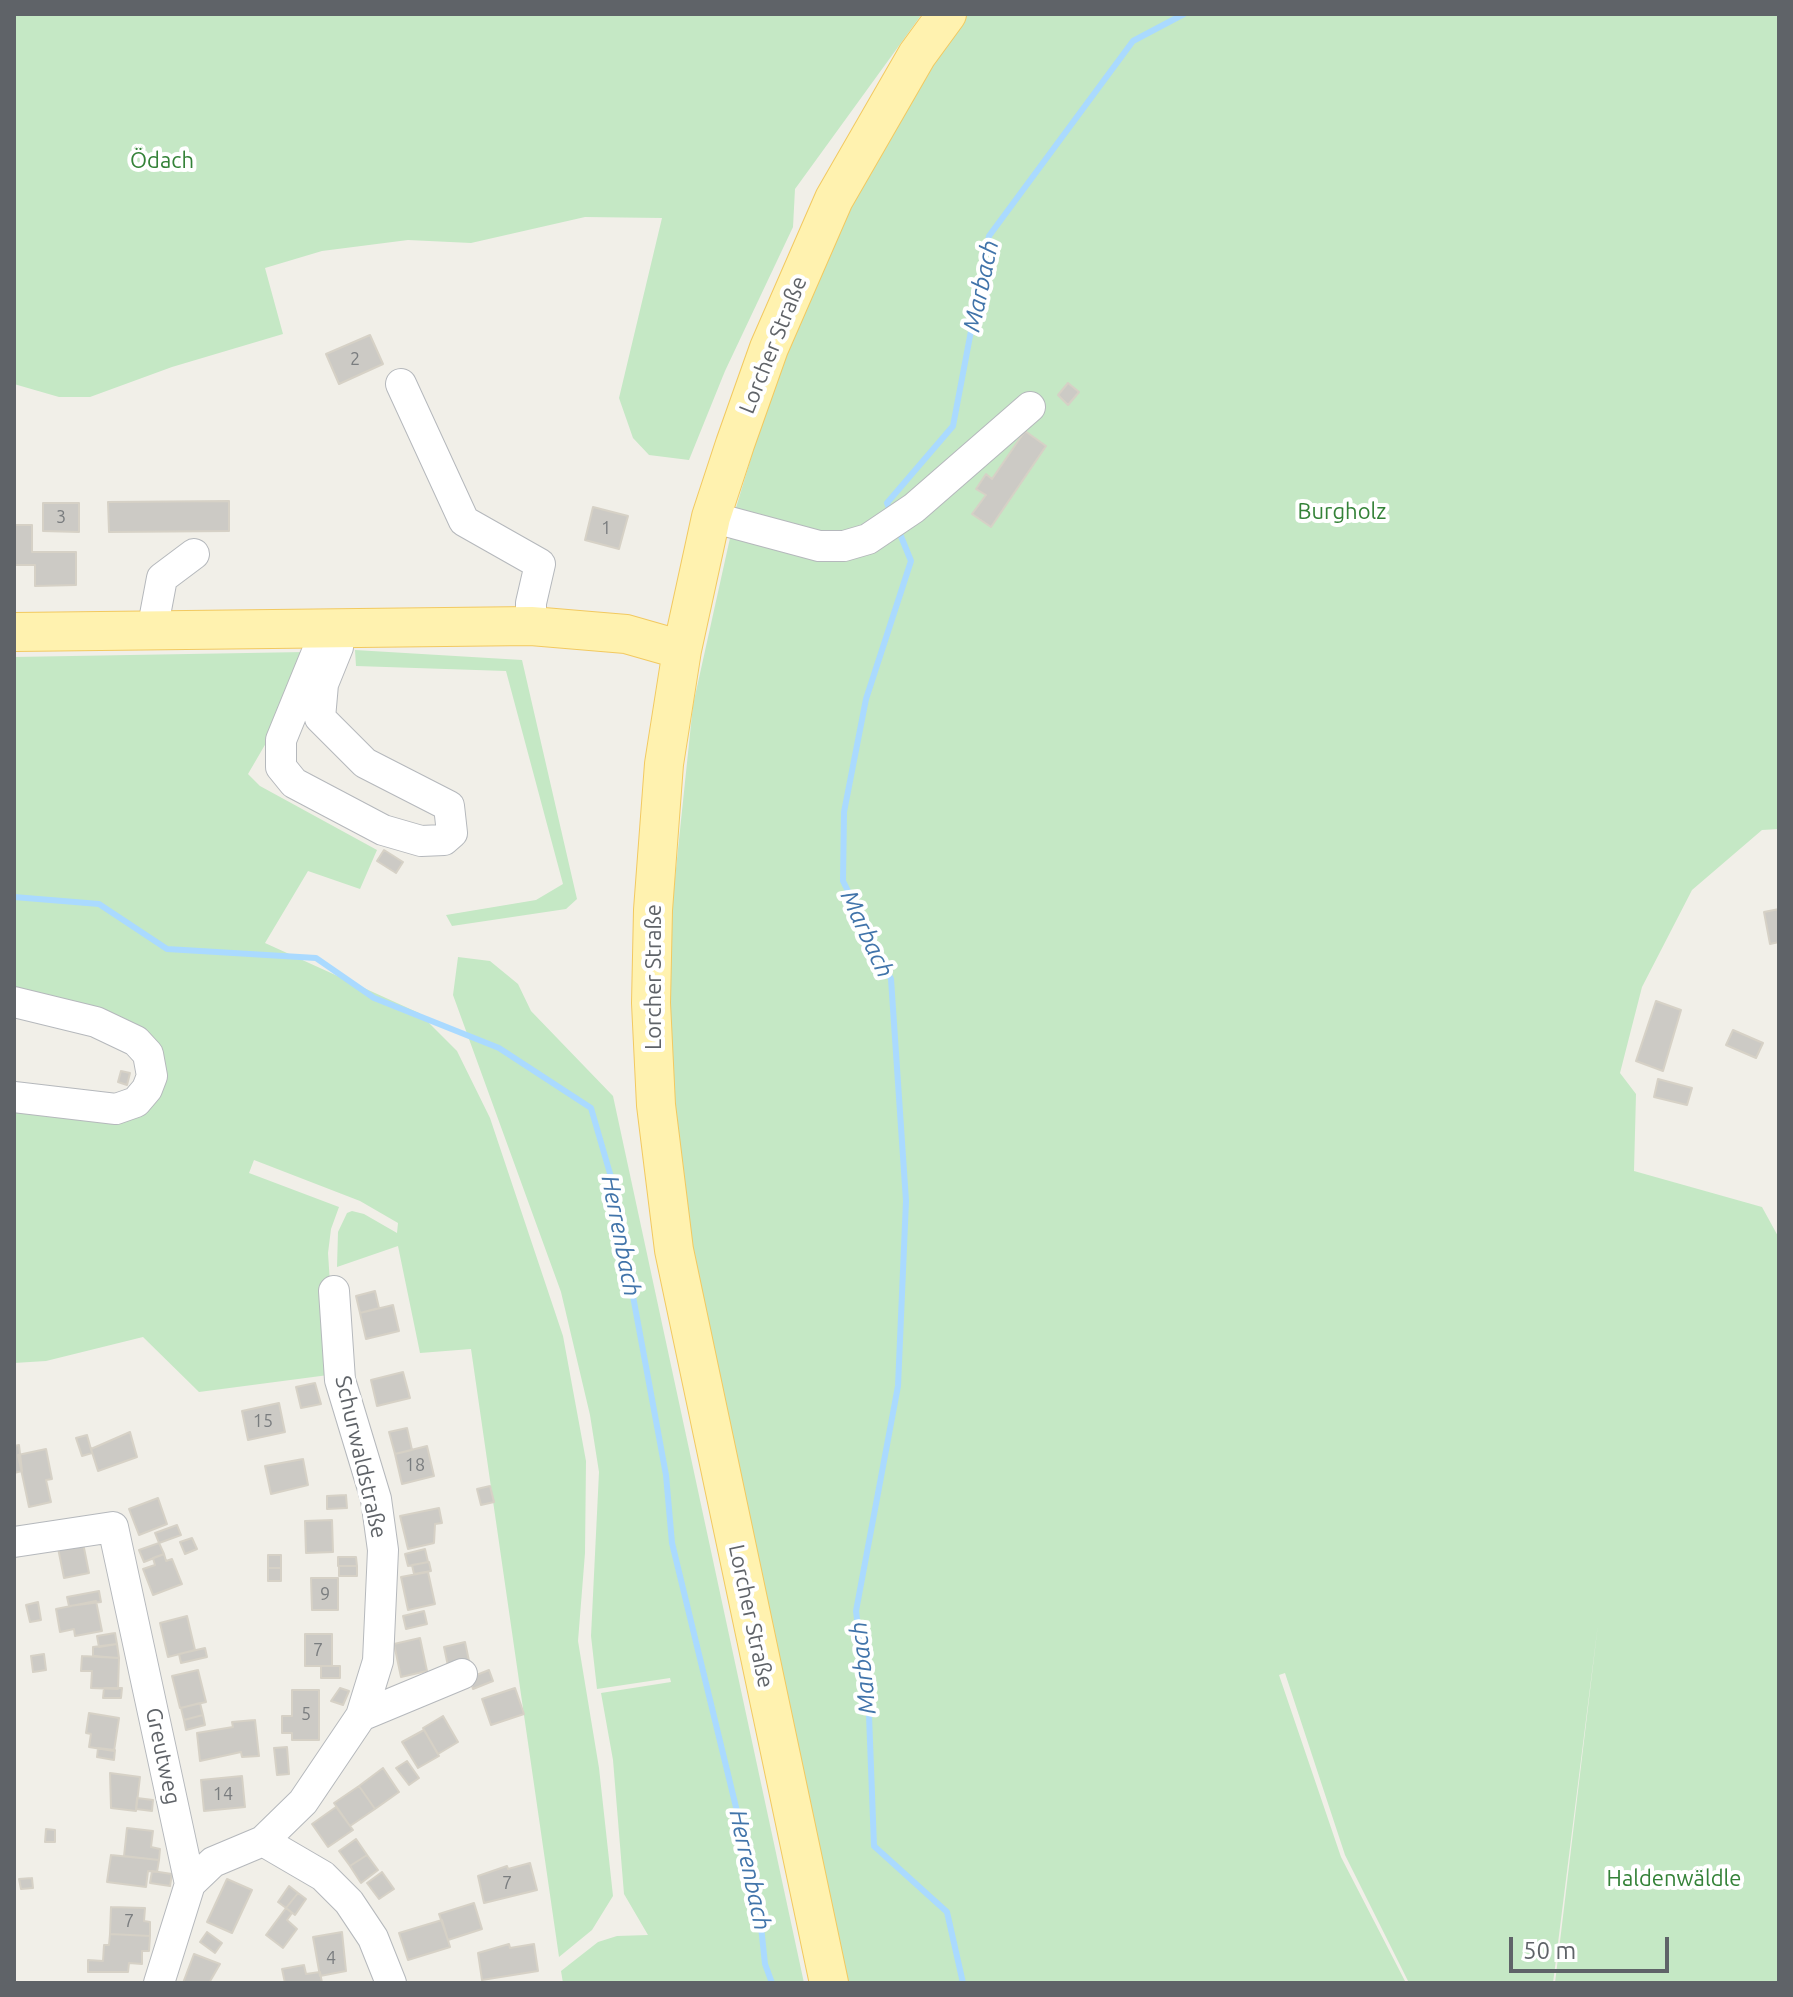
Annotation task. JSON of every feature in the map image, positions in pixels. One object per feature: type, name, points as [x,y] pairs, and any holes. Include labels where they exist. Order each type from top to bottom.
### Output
[{"type":"main road","name":"Lorcher Straße","points":[[829,1983],[674,1250],[656,1105],[651,1003],[654,898],[664,764],[682,650],[711,517],[769,348],[834,199],[917,55],[947,14]]},
{"type":"main road","points":[[14,632],[531,626],[626,634],[682,650]]},
{"type":"street","points":[[401,384],[464,521],[540,564],[531,603],[531,626]]},
{"type":"street","points":[[711,517],[819,546],[844,546],[868,539],[914,508],[1030,407]]},
{"type":"street","points":[[152,631],[162,578],[194,554]]},
{"type":"street","points":[[330,629],[338,647],[323,684],[320,718],[365,763],[449,806],[452,833],[444,840],[421,841],[383,830],[294,783],[281,767],[281,740],[319,647],[330,629]]},
{"type":"street","points":[[14,1002],[96,1022],[136,1041],[148,1054],[152,1076],[147,1089],[136,1102],[116,1109],[14,1097]]},
{"type":"street","name":"Schurwaldstraße","points":[[190,1884],[213,1862],[263,1841],[303,1802],[361,1716],[378,1661],[383,1550],[376,1499],[340,1380],[334,1291]]},
{"type":"street","name":"Greutweg","points":[[14,1542],[113,1527],[190,1884],[159,1983]]},
{"type":"street","points":[[361,1716],[462,1674]]},
{"type":"street","points":[[263,1841],[323,1876],[349,1902],[373,1938],[391,1983]]},
{"type":"green space","name":"Ödach","points":[[14,14],[922,14],[795,189],[793,227],[725,371],[689,460],[649,455],[633,438],[619,398],[662,218],[585,217],[471,243],[408,240],[322,251],[265,268],[283,334],[172,367],[90,397],[59,397],[14,384]]},
{"type":"green space","name":"Burgholz","points":[[965,14],[1779,14],[1779,829],[1762,830],[1692,890],[1642,987],[1620,1073],[1636,1094],[1634,1171],[1762,1207],[1779,1238],[1779,1983],[1555,1983],[1598,1624],[1553,1983],[1409,1983],[1345,1855],[1285,1673],[1279,1675],[1341,1857],[1406,1983],[845,1983],[685,1227],[668,1016],[672,907],[693,705],[730,538],[740,533],[846,540],[735,511],[778,368],[821,256],[879,148]]},
{"type":"green space","points":[[355,650],[522,660],[577,899],[566,909],[452,926],[446,915],[536,900],[563,884],[506,671],[356,666]]},
{"type":"green space","points":[[305,652],[294,695],[248,774],[260,786],[377,850],[360,889],[308,871],[265,943],[419,1013],[457,1051],[490,1118],[563,1336],[586,1461],[585,1553],[578,1641],[599,1768],[613,1896],[592,1930],[559,1957],[471,1349],[420,1353],[398,1246],[337,1267],[338,1232],[347,1213],[364,1214],[397,1233],[398,1223],[360,1201],[254,1160],[249,1173],[339,1207],[331,1229],[328,1253],[336,1374],[199,1392],[143,1337],[46,1361],[14,1363],[14,1101],[107,1114],[157,1064],[14,995],[14,657]]},
{"type":"green space","points":[[458,957],[490,961],[518,984],[531,1011],[613,1096],[804,1983],[563,1983],[561,1971],[598,1942],[617,1936],[648,1935],[624,1894],[613,1760],[601,1693],[671,1682],[670,1678],[597,1689],[591,1636],[599,1472],[590,1415],[561,1292],[453,995]]},
{"type":"building","points":[[370,335],[383,364],[339,384],[326,354]]},
{"type":"building","points":[[1068,383],[1079,392],[1068,405],[1058,395]]},
{"type":"building","points":[[1025,431],[1046,446],[991,527],[972,514],[986,495],[976,489],[986,474],[992,479]]},
{"type":"building","points":[[229,501],[229,531],[109,532],[108,502]]},
{"type":"building","points":[[43,503],[79,503],[79,532],[43,531]]},
{"type":"building","points":[[593,507],[628,516],[619,549],[585,540]]},
{"type":"building","points":[[14,525],[32,525],[32,552],[76,552],[76,585],[35,586],[35,565],[14,565]]},
{"type":"building","points":[[384,850],[403,862],[396,873],[377,861]]},
{"type":"building","points":[[1779,909],[1779,942],[1770,944],[1764,912]]},
{"type":"building","points":[[1656,1001],[1681,1010],[1663,1071],[1636,1061]]},
{"type":"building","points":[[1733,1030],[1763,1043],[1756,1058],[1726,1045]]},
{"type":"building","points":[[121,1071],[130,1073],[127,1085],[118,1082]]},
{"type":"building","points":[[1658,1079],[1692,1088],[1687,1105],[1654,1097]]},
{"type":"building","points":[[375,1291],[379,1308],[360,1313],[356,1296]]},
{"type":"building","points":[[393,1305],[399,1331],[366,1339],[360,1313]]},
{"type":"building","points":[[403,1372],[410,1398],[377,1406],[371,1380]]},
{"type":"building","points":[[315,1383],[321,1404],[301,1408],[296,1387]]},
{"type":"building","points":[[279,1403],[285,1432],[248,1440],[242,1411]]},
{"type":"building","points":[[407,1428],[412,1450],[395,1454],[389,1432]]},
{"type":"building","points":[[130,1432],[137,1457],[98,1471],[91,1449]]},
{"type":"building","points":[[87,1435],[92,1453],[82,1456],[76,1438]]},
{"type":"building","points":[[19,1445],[22,1471],[14,1473],[14,1446]]},
{"type":"building","points":[[427,1446],[434,1476],[402,1484],[395,1454]]},
{"type":"building","points":[[46,1449],[52,1479],[46,1480],[51,1502],[29,1507],[18,1455]]},
{"type":"building","points":[[303,1459],[308,1485],[271,1494],[265,1466]]},
{"type":"building","points":[[490,1486],[494,1502],[481,1505],[477,1489]]},
{"type":"building","points":[[346,1495],[347,1508],[327,1509],[327,1496]]},
{"type":"building","points":[[158,1498],[167,1524],[139,1535],[129,1509]]},
{"type":"building","points":[[439,1508],[442,1523],[435,1524],[434,1543],[408,1549],[400,1516]]},
{"type":"building","points":[[332,1520],[333,1552],[306,1553],[305,1521]]},
{"type":"building","points":[[177,1525],[181,1535],[159,1543],[155,1533]]},
{"type":"building","points":[[192,1538],[197,1549],[185,1554],[180,1542]]},
{"type":"building","points":[[83,1543],[89,1573],[64,1578],[58,1548]]},
{"type":"building","points":[[159,1543],[164,1554],[144,1562],[139,1550]]},
{"type":"building","points":[[425,1549],[428,1562],[408,1566],[405,1554]]},
{"type":"building","points":[[164,1554],[166,1561],[172,1559],[182,1584],[153,1595],[143,1569],[155,1565],[153,1558]]},
{"type":"building","points":[[268,1555],[281,1555],[281,1568],[268,1568]]},
{"type":"building","points":[[338,1557],[356,1557],[357,1566],[338,1566]]},
{"type":"building","points":[[429,1562],[431,1571],[414,1574],[412,1565]]},
{"type":"building","points":[[339,1566],[357,1566],[357,1576],[339,1576]]},
{"type":"building","points":[[268,1568],[281,1568],[281,1581],[268,1581]]},
{"type":"building","points":[[428,1572],[435,1604],[408,1610],[401,1577]]},
{"type":"building","points":[[311,1578],[338,1578],[338,1610],[312,1610]]},
{"type":"building","points":[[99,1591],[101,1602],[69,1606],[67,1597]]},
{"type":"building","points":[[96,1601],[102,1631],[75,1636],[74,1629],[60,1632],[56,1609]]},
{"type":"building","points":[[38,1602],[41,1620],[30,1622],[26,1605]]},
{"type":"building","points":[[424,1611],[427,1624],[406,1629],[403,1616]]},
{"type":"building","points":[[187,1616],[195,1650],[168,1657],[160,1623]]},
{"type":"building","points":[[115,1633],[117,1644],[99,1647],[97,1636]]},
{"type":"building","points":[[305,1634],[332,1634],[332,1666],[305,1666]]},
{"type":"building","points":[[420,1638],[427,1671],[401,1677],[394,1644]]},
{"type":"building","points":[[465,1642],[469,1661],[448,1666],[444,1647]]},
{"type":"building","points":[[117,1644],[119,1658],[93,1656],[93,1647]]},
{"type":"building","points":[[205,1648],[207,1657],[181,1663],[179,1654]]},
{"type":"building","points":[[44,1654],[46,1670],[33,1672],[31,1656]]},
{"type":"building","points":[[82,1656],[119,1658],[118,1689],[91,1688],[92,1671],[81,1671]]},
{"type":"building","points":[[321,1666],[340,1666],[340,1678],[321,1678]]},
{"type":"building","points":[[198,1670],[206,1702],[180,1708],[172,1676]]},
{"type":"building","points":[[489,1670],[493,1681],[473,1689],[469,1678]]},
{"type":"building","points":[[104,1688],[122,1688],[121,1698],[103,1698]]},
{"type":"building","points":[[340,1688],[349,1691],[343,1705],[331,1701]]},
{"type":"building","points":[[515,1688],[524,1714],[491,1725],[482,1699]]},
{"type":"building","points":[[292,1690],[319,1690],[319,1740],[292,1740],[292,1733],[282,1733],[282,1716],[292,1716]]},
{"type":"building","points":[[200,1703],[203,1715],[184,1720],[181,1708]]},
{"type":"building","points":[[89,1713],[119,1718],[114,1751],[89,1747],[91,1734],[86,1733]]},
{"type":"building","points":[[203,1715],[205,1725],[186,1730],[184,1720]]},
{"type":"building","points":[[443,1716],[458,1742],[438,1754],[423,1728]]},
{"type":"building","points":[[255,1720],[259,1756],[242,1757],[241,1752],[200,1761],[197,1733],[233,1727],[232,1722]]},
{"type":"building","points":[[424,1730],[439,1756],[418,1768],[402,1742]]},
{"type":"building","points":[[287,1747],[289,1774],[277,1775],[274,1748]]},
{"type":"building","points":[[98,1748],[115,1750],[114,1760],[97,1757]]},
{"type":"building","points":[[407,1761],[419,1778],[409,1785],[396,1768]]},
{"type":"building","points":[[383,1768],[399,1792],[375,1809],[359,1786]]},
{"type":"building","points":[[110,1773],[140,1777],[136,1811],[111,1808]]},
{"type":"building","points":[[242,1776],[245,1807],[204,1811],[201,1780]]},
{"type":"building","points":[[359,1786],[375,1809],[350,1826],[334,1803]]},
{"type":"building","points":[[137,1798],[153,1800],[152,1811],[136,1809]]},
{"type":"building","points":[[336,1807],[353,1830],[328,1847],[312,1824]]},
{"type":"building","points":[[127,1828],[153,1831],[151,1847],[160,1849],[159,1860],[124,1856]]},
{"type":"building","points":[[46,1829],[55,1830],[55,1842],[45,1842]]},
{"type":"building","points":[[356,1839],[367,1855],[350,1866],[339,1851]]},
{"type":"building","points":[[111,1855],[159,1860],[157,1872],[148,1871],[146,1887],[107,1882]]},
{"type":"building","points":[[367,1855],[378,1870],[361,1883],[350,1866]]},
{"type":"building","points":[[530,1863],[537,1890],[484,1903],[478,1876],[507,1866],[508,1869]]},
{"type":"building","points":[[152,1871],[172,1874],[170,1886],[150,1883]]},
{"type":"building","points":[[382,1872],[394,1889],[379,1899],[367,1883]]},
{"type":"building","points":[[32,1878],[33,1888],[21,1889],[19,1879]]},
{"type":"building","points":[[227,1879],[252,1890],[232,1933],[207,1922]]},
{"type":"building","points":[[289,1886],[298,1893],[286,1908],[278,1902]]},
{"type":"building","points":[[298,1893],[306,1899],[295,1915],[286,1908]]},
{"type":"building","points":[[474,1903],[482,1929],[448,1940],[439,1914]]},
{"type":"building","points":[[111,1907],[145,1908],[144,1921],[150,1922],[150,1936],[110,1934]]},
{"type":"building","points":[[286,1908],[292,1913],[287,1920],[297,1929],[283,1948],[266,1935]]},
{"type":"building","points":[[442,1920],[450,1947],[408,1960],[399,1933]]},
{"type":"building","points":[[207,1932],[222,1943],[215,1953],[200,1942]]},
{"type":"building","points":[[342,1932],[346,1971],[320,1976],[313,1937]]},
{"type":"building","points":[[110,1934],[150,1936],[149,1951],[142,1951],[142,1964],[129,1963],[128,1972],[88,1972],[88,1960],[103,1961],[104,1945],[109,1945]]},
{"type":"building","points":[[509,1944],[510,1948],[534,1944],[538,1971],[482,1980],[478,1953]]},
{"type":"building","points":[[194,1954],[220,1964],[209,1983],[183,1983]]},
{"type":"building","points":[[304,1965],[306,1974],[320,1972],[322,1983],[285,1983],[282,1969]]},
{"type":"waterway","name":"Marbach","points":[[890,511],[887,503],[953,426],[989,236],[1133,41],[1184,14]]},
{"type":"waterway","name":"Marbach","points":[[898,529],[911,561],[866,699],[844,812],[843,881],[891,979],[906,1201],[898,1386],[856,1611],[869,1715],[874,1846],[947,1912],[963,1983]]},
{"type":"waterway","name":"Herrenbach","points":[[14,897],[99,904],[167,949],[316,958],[374,998],[499,1048],[591,1108],[611,1177],[666,1475],[672,1543],[758,1898],[765,1964],[772,1983]]},
{"type":"park label","name":"Haldenwäldle","points":[[1674,1879]]}]
